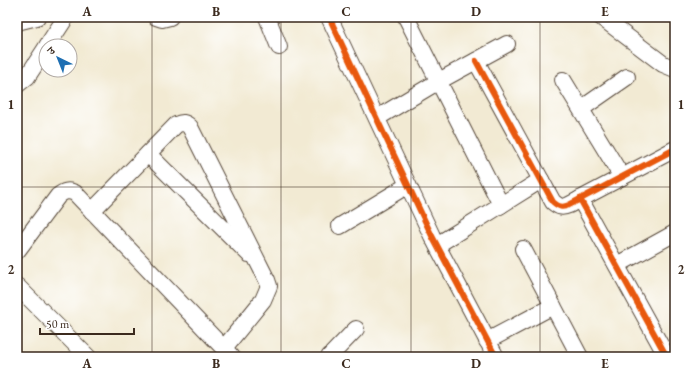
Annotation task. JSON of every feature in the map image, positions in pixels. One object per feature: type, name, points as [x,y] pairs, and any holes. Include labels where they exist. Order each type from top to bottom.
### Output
[{"type":"street","points":[[17,22],[37,17]]},
{"type":"street","points":[[53,38],[66,17]]},
{"type":"street","points":[[156,17],[162,19],[170,17]]},
{"type":"street","points":[[267,17],[279,47]]},
{"type":"street","points":[[329,17],[437,245],[496,357]]},
{"type":"street","points":[[406,17],[501,205]]},
{"type":"street","points":[[601,17],[663,64],[675,69]]},
{"type":"street","points":[[377,118],[439,81],[506,44]]},
{"type":"street","points":[[17,85],[27,77],[38,60]]},
{"type":"street","points":[[476,60],[553,202],[558,206],[564,207],[675,149]]},
{"type":"street","points":[[581,109],[627,76]]},
{"type":"street","points":[[563,80],[622,177]]},
{"type":"street","points":[[17,251],[58,196],[64,192],[70,191],[75,193],[92,211],[228,353],[266,294],[269,286],[194,134],[187,123],[182,122],[176,125],[92,211]]},
{"type":"street","points":[[148,154],[259,264]]},
{"type":"street","points":[[437,245],[541,180]]},
{"type":"street","points":[[340,226],[408,185]]},
{"type":"street","points":[[580,199],[668,355]]},
{"type":"street","points":[[617,265],[675,233]]},
{"type":"street","points":[[523,250],[580,357]]},
{"type":"street","points":[[17,286],[88,357]]},
{"type":"street","points":[[487,341],[553,306]]},
{"type":"street","points":[[329,357],[356,329]]},
{"type":"cycle path","points":[[329,17],[432,236],[496,357]]},
{"type":"cycle path","points":[[476,61],[553,202],[559,206],[562,207],[569,205],[675,149]]},
{"type":"cycle path","points":[[580,199],[667,357]]}]
